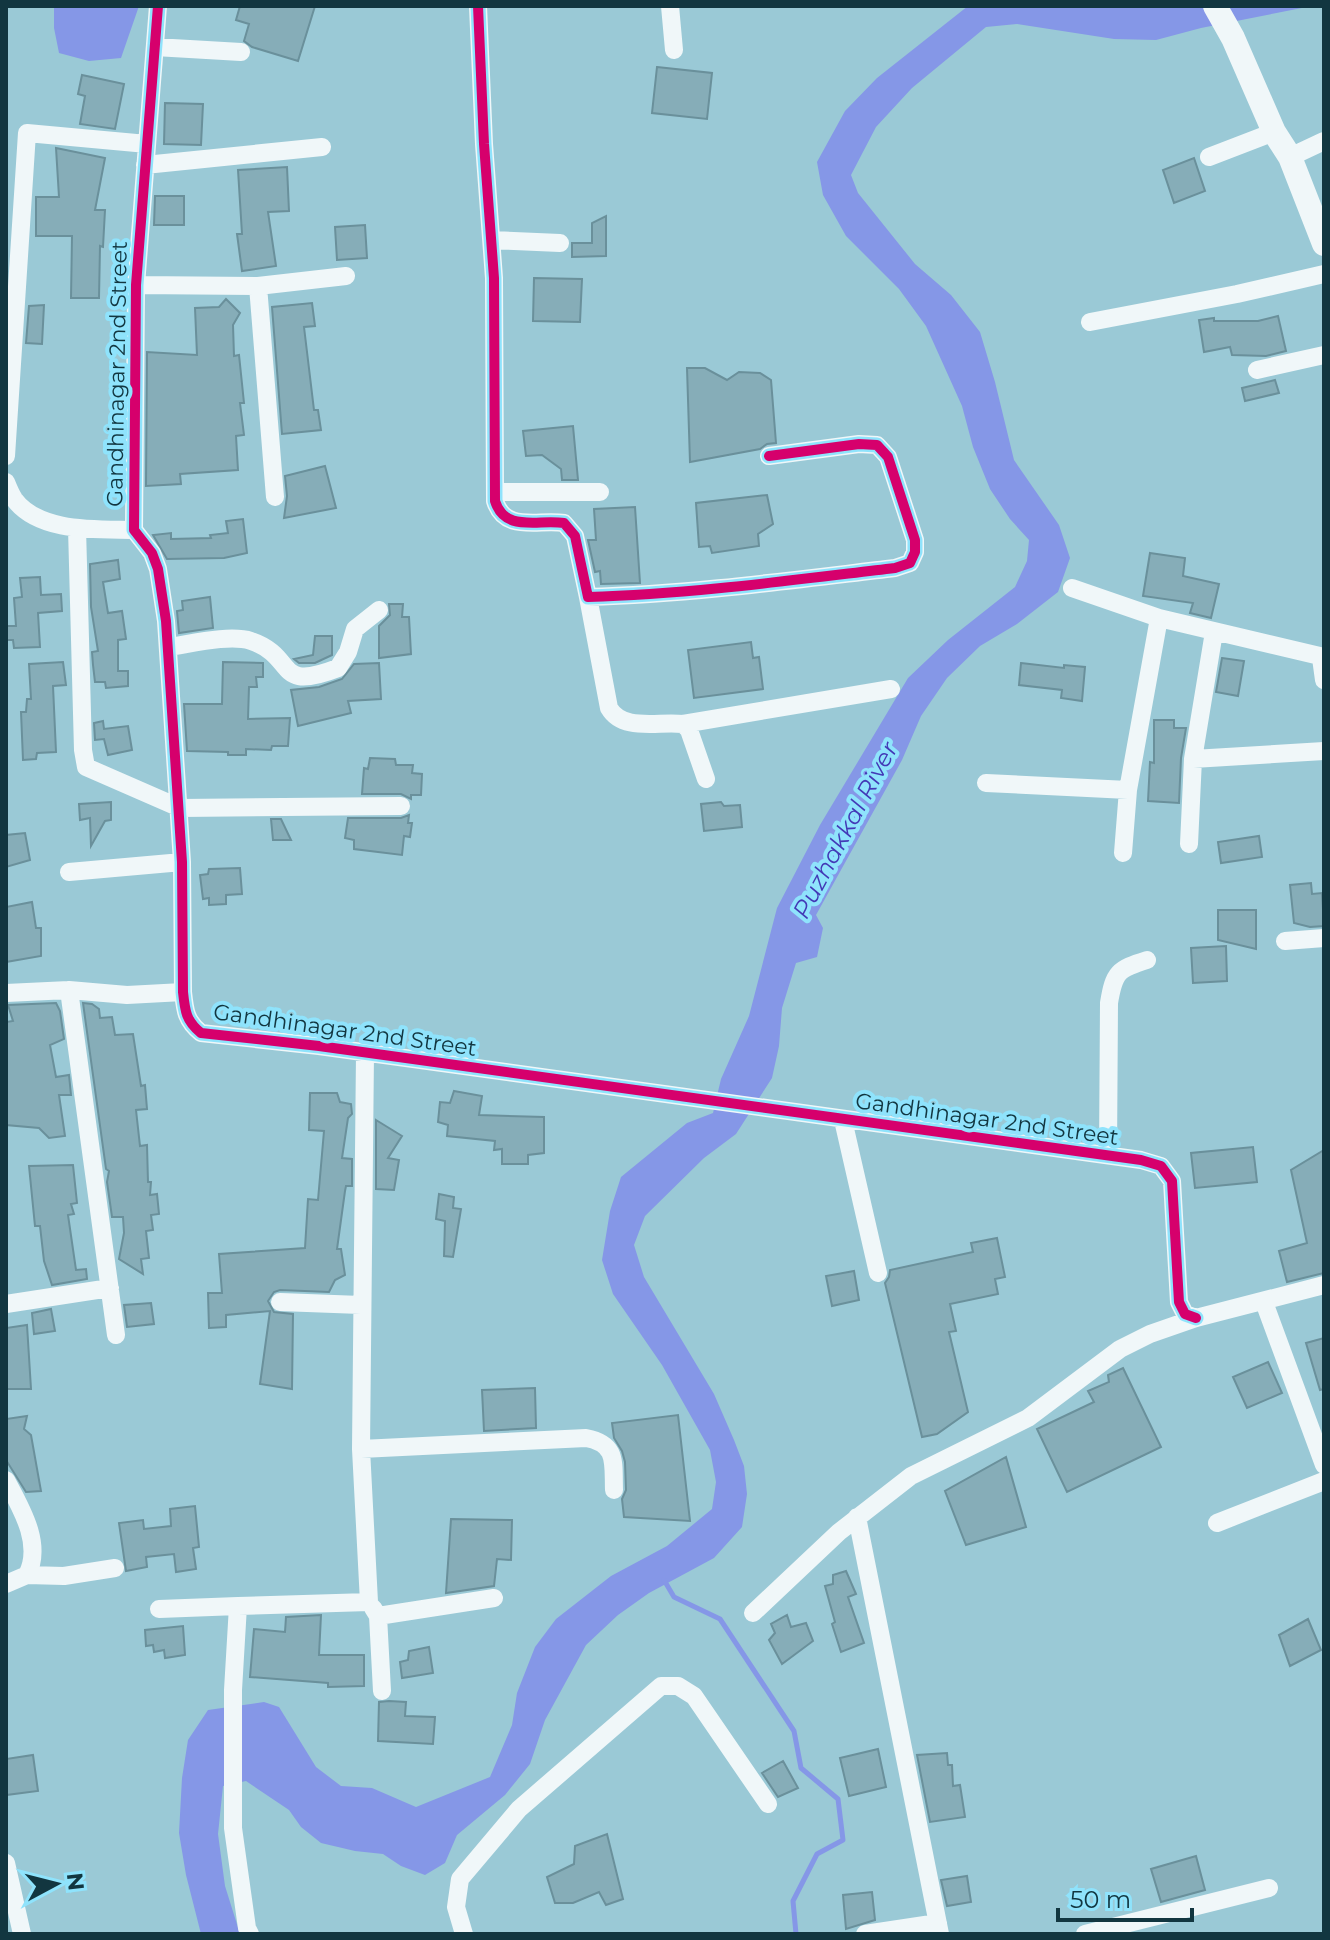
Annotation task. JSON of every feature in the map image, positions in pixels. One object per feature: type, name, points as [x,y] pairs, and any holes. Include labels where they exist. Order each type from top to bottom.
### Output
[{"type":"main road","points":[[1215,6],[1233,38],[1274,132],[1290,157],[1324,244]]},
{"type":"street","name":"Gandhinagar 2nd Street","points":[[158,6],[136,285],[134,530],[152,553],[158,569],[168,647],[180,808],[183,992],[185,1014],[190,1024],[201,1033],[1141,1160],[1161,1166],[1172,1181],[1179,1302],[1185,1314],[1196,1318]]},
{"type":"street","points":[[478,6],[484,144],[493,240],[495,492],[499,513],[512,522],[564,523],[575,536],[606,694],[615,718],[628,723],[683,724],[891,689]]},
{"type":"street","points":[[670,6],[674,50]]},
{"type":"street","points":[[155,47],[241,52]]},
{"type":"street","points":[[1209,157],[1274,132]]},
{"type":"street","points":[[6,456],[27,133],[147,144]]},
{"type":"street","points":[[1290,157],[1324,141]]},
{"type":"street","points":[[145,165],[322,147]]},
{"type":"street","points":[[493,240],[560,243]]},
{"type":"street","points":[[1090,322],[1324,274]]},
{"type":"street","points":[[136,285],[258,286],[346,276]]},
{"type":"street","points":[[258,286],[275,497]]},
{"type":"street","points":[[1257,370],[1324,355]]},
{"type":"street","points":[[588,597],[704,590],[895,568],[910,563],[915,552],[915,540],[888,457],[877,445],[859,444],[769,456]]},
{"type":"street","points":[[6,482],[14,499],[29,512],[47,520],[77,528],[134,530]]},
{"type":"street","points":[[495,492],[600,492]]},
{"type":"street","points":[[77,528],[86,767],[180,808],[401,806]]},
{"type":"street","points":[[1072,588],[1159,618],[1323,658],[1324,680]]},
{"type":"street","points":[[168,647],[224,640],[250,641],[273,653],[294,677],[302,678],[338,668],[348,652],[355,629],[379,610]]},
{"type":"street","points":[[1123,853],[1128,790],[1159,618]]},
{"type":"street","points":[[1189,844],[1193,759],[1214,632]]},
{"type":"street","points":[[683,724],[689,730],[706,779]]},
{"type":"street","points":[[1193,759],[1324,751]]},
{"type":"street","points":[[986,783],[1128,790]]},
{"type":"street","points":[[69,872],[182,862]]},
{"type":"street","points":[[1285,941],[1324,938]]},
{"type":"street","points":[[1108,1155],[1109,1003],[1113,978],[1125,967],[1147,960]]},
{"type":"street","points":[[6,993],[69,990],[127,995],[183,992]]},
{"type":"street","points":[[69,990],[116,1335]]},
{"type":"street","points":[[365,1053],[361,1449],[382,1691]]},
{"type":"street","points":[[843,1120],[878,1273]]},
{"type":"street","points":[[753,1613],[857,1517],[911,1476],[1028,1418],[1120,1349],[1150,1334],[1196,1318],[1324,1285]]},
{"type":"street","points":[[6,1304],[110,1288]]},
{"type":"street","points":[[280,1302],[361,1305]]},
{"type":"street","points":[[1264,1302],[1324,1465]]},
{"type":"street","points":[[361,1449],[586,1438],[601,1441],[612,1455],[614,1490]]},
{"type":"street","points":[[6,1480],[31,1533],[33,1565],[27,1575]]},
{"type":"street","points":[[1217,1523],[1324,1481]]},
{"type":"street","points":[[857,1517],[939,1928],[865,1934]]},
{"type":"street","points":[[6,1584],[27,1575],[64,1576],[115,1568]]},
{"type":"street","points":[[159,1609],[238,1606],[373,1609],[494,1598]]},
{"type":"street","points":[[238,1606],[233,1690],[233,1828],[250,1934]]},
{"type":"street","points":[[464,1934],[456,1907],[460,1879],[519,1809],[661,1686],[678,1686],[694,1696],[768,1804]]},
{"type":"street","points":[[6,1863],[22,1934]]},
{"type":"street","points":[[1085,1934],[1269,1888]]},
{"type":"water","points":[[54,6],[139,6],[121,58],[89,61],[59,53]]},
{"type":"water","name":"Puzhakkal River","points":[[968,6],[1312,6],[1156,40],[1114,39],[1017,24],[986,27],[912,88],[876,127],[851,175],[858,193],[915,264],[951,295],[980,332],[1014,460],[1059,525],[1070,558],[1058,592],[1017,624],[980,646],[947,678],[921,716],[902,760],[816,915],[823,928],[817,957],[796,963],[782,1008],[779,1046],[772,1078],[736,1134],[704,1158],[645,1216],[634,1245],[644,1277],[714,1394],[744,1466],[747,1494],[742,1527],[714,1558],[649,1593],[618,1615],[586,1645],[545,1720],[530,1764],[505,1795],[457,1835],[445,1863],[425,1875],[401,1866],[383,1854],[321,1843],[301,1827],[289,1810],[246,1781],[223,1786],[218,1834],[225,1886],[240,1934],[201,1934],[179,1833],[188,1740],[208,1710],[264,1702],[279,1707],[316,1767],[341,1786],[372,1788],[416,1807],[490,1777],[512,1725],[517,1693],[535,1647],[556,1619],[611,1576],[667,1546],[712,1509],[716,1482],[710,1450],[662,1365],[613,1294],[602,1260],[610,1211],[621,1177],[687,1123],[713,1113],[721,1079],[749,1016],[777,908],[820,825],[908,678],[948,640],[1015,587],[1027,561],[1029,540],[990,489],[973,447],[962,406],[926,326],[899,289],[846,236],[823,195],[817,162],[845,111],[877,78]]},
{"type":"building","points":[[240,6],[315,6],[298,61],[252,47],[244,41],[249,24],[236,20]]},
{"type":"building","points":[[657,67],[712,73],[707,119],[652,113]]},
{"type":"building","points":[[82,75],[124,84],[115,129],[80,124],[85,96],[78,94]]},
{"type":"building","points":[[165,103],[203,104],[201,145],[164,144]]},
{"type":"building","points":[[56,148],[105,158],[95,210],[105,210],[103,247],[100,246],[99,298],[71,298],[72,236],[36,236],[36,197],[59,197]]},
{"type":"building","points":[[1194,158],[1205,191],[1174,203],[1163,170]]},
{"type":"building","points":[[287,167],[289,211],[268,212],[276,266],[242,271],[237,234],[242,234],[238,170]]},
{"type":"building","points":[[155,196],[184,196],[184,225],[154,225]]},
{"type":"building","points":[[606,216],[606,256],[572,257],[572,243],[592,243],[592,223]]},
{"type":"building","points":[[365,225],[367,258],[337,260],[335,227]]},
{"type":"building","points":[[534,278],[582,279],[580,322],[533,321]]},
{"type":"building","points":[[226,299],[240,313],[233,325],[234,356],[239,355],[244,403],[240,403],[244,435],[236,436],[238,470],[180,474],[181,484],[146,486],[147,352],[197,355],[195,308],[219,307]]},
{"type":"building","points":[[312,303],[315,326],[304,327],[314,410],[318,410],[321,430],[282,434],[272,307]]},
{"type":"building","points":[[44,305],[42,344],[26,343],[29,306]]},
{"type":"building","points":[[1278,316],[1286,351],[1266,356],[1232,355],[1230,347],[1204,352],[1199,320],[1258,321]]},
{"type":"building","points":[[687,368],[705,368],[727,380],[739,372],[760,373],[771,380],[776,443],[760,449],[690,462]]},
{"type":"building","points":[[1275,380],[1279,393],[1245,401],[1242,388]]},
{"type":"building","points":[[573,426],[578,480],[562,480],[561,469],[542,455],[526,456],[523,431]]},
{"type":"building","points":[[325,466],[336,508],[284,518],[287,496],[285,476]]},
{"type":"building","points":[[767,495],[773,524],[758,534],[759,546],[712,553],[710,546],[699,547],[696,503]]},
{"type":"building","points":[[635,507],[640,583],[601,584],[600,571],[595,572],[588,540],[596,540],[594,509]]},
{"type":"building","points":[[243,519],[247,553],[224,558],[167,559],[153,535],[171,533],[171,539],[211,538],[210,535],[228,533],[226,521]]},
{"type":"building","points":[[1150,553],[1185,558],[1183,576],[1219,584],[1211,618],[1190,613],[1193,603],[1143,596]]},
{"type":"building","points":[[118,560],[120,579],[103,582],[108,613],[122,611],[126,639],[118,640],[118,671],[128,671],[128,686],[106,688],[105,682],[95,682],[92,652],[98,651],[91,607],[90,564]]},
{"type":"building","points":[[40,577],[41,595],[61,594],[62,611],[38,613],[40,647],[14,648],[13,640],[6,640],[6,626],[16,626],[14,598],[22,597],[20,578]]},
{"type":"building","points":[[210,597],[213,628],[179,633],[177,611],[183,610],[182,601]]},
{"type":"building","points":[[389,604],[403,604],[402,617],[409,617],[411,654],[379,658],[379,626],[390,615]]},
{"type":"building","points":[[315,636],[332,636],[332,655],[315,663],[299,663],[294,659],[313,655]]},
{"type":"building","points":[[751,642],[753,658],[759,657],[763,689],[694,698],[688,650]]},
{"type":"building","points":[[1222,658],[1244,661],[1238,696],[1216,692]]},
{"type":"building","points":[[63,662],[66,685],[53,686],[56,752],[37,753],[36,759],[23,760],[21,712],[26,712],[27,699],[31,699],[29,664]]},
{"type":"building","points":[[223,662],[263,663],[263,677],[256,677],[257,687],[249,687],[248,719],[290,718],[288,746],[272,746],[271,750],[246,749],[246,755],[187,751],[184,704],[222,704]]},
{"type":"building","points":[[379,663],[381,699],[348,701],[351,713],[298,726],[291,690],[319,687],[342,679],[354,664]]},
{"type":"building","points":[[1021,663],[1085,667],[1082,701],[1061,698],[1062,690],[1019,685]]},
{"type":"building","points":[[1154,720],[1174,720],[1174,728],[1186,728],[1179,803],[1148,801],[1150,762],[1154,763]]},
{"type":"building","points":[[103,721],[104,729],[128,726],[132,750],[108,755],[104,739],[95,740],[94,723]]},
{"type":"building","points":[[370,758],[395,759],[396,765],[413,765],[412,773],[422,774],[421,795],[411,795],[411,799],[401,794],[362,794],[364,768],[368,769]]},
{"type":"building","points":[[111,802],[111,820],[105,821],[91,846],[90,818],[80,820],[79,804]]},
{"type":"building","points":[[721,802],[724,806],[740,805],[742,827],[704,831],[701,804]]},
{"type":"building","points":[[409,815],[408,823],[412,823],[410,837],[404,836],[402,855],[354,849],[354,840],[345,838],[348,818],[401,818]]},
{"type":"building","points":[[271,819],[281,819],[291,840],[273,840]]},
{"type":"building","points":[[25,833],[30,860],[6,867],[6,835]]},
{"type":"building","points":[[1259,836],[1262,857],[1221,863],[1218,842]]},
{"type":"building","points":[[240,868],[242,894],[226,895],[226,904],[209,905],[209,898],[203,899],[200,875],[208,874],[209,869]]},
{"type":"building","points":[[1311,883],[1312,894],[1322,893],[1324,926],[1294,923],[1290,885]]},
{"type":"building","points":[[32,902],[36,928],[41,928],[41,956],[6,962],[6,907]]},
{"type":"building","points":[[1218,910],[1256,910],[1256,949],[1218,940]]},
{"type":"building","points":[[1226,946],[1227,981],[1193,983],[1191,948]]},
{"type":"building","points":[[56,1003],[64,1039],[50,1045],[56,1077],[69,1075],[71,1095],[59,1095],[65,1136],[49,1138],[39,1128],[6,1125],[6,1022],[13,1021],[8,1005]]},
{"type":"building","points":[[83,1003],[99,1009],[100,1018],[112,1017],[115,1035],[133,1034],[141,1086],[145,1085],[147,1109],[136,1110],[140,1146],[147,1145],[150,1195],[157,1194],[159,1214],[151,1215],[153,1230],[146,1231],[149,1258],[141,1259],[143,1274],[119,1259],[124,1233],[123,1217],[112,1217],[107,1182],[109,1171],[106,1169]]},
{"type":"building","points":[[454,1091],[482,1096],[479,1115],[544,1117],[544,1153],[528,1155],[528,1164],[502,1164],[502,1149],[494,1150],[495,1141],[447,1136],[448,1125],[438,1122],[440,1102],[450,1103]]},
{"type":"building","points":[[310,1093],[337,1093],[340,1102],[351,1104],[352,1114],[348,1118],[342,1158],[352,1159],[352,1186],[346,1186],[337,1249],[341,1249],[345,1275],[335,1280],[329,1292],[280,1290],[274,1292],[268,1301],[274,1312],[293,1314],[292,1389],[260,1384],[270,1311],[226,1315],[226,1327],[209,1328],[208,1293],[222,1293],[219,1254],[305,1248],[308,1199],[318,1200],[324,1131],[309,1130]]},
{"type":"building","points":[[376,1120],[402,1136],[388,1158],[399,1160],[394,1190],[376,1189]]},
{"type":"building","points":[[1253,1147],[1257,1182],[1195,1188],[1191,1153]]},
{"type":"building","points":[[1324,1150],[1324,1273],[1287,1282],[1279,1251],[1307,1243],[1291,1170]]},
{"type":"building","points":[[73,1165],[77,1203],[71,1204],[74,1214],[68,1215],[76,1270],[86,1269],[87,1279],[52,1285],[44,1261],[40,1226],[35,1226],[29,1166]]},
{"type":"building","points":[[439,1194],[454,1197],[453,1208],[461,1209],[453,1257],[444,1256],[445,1221],[436,1219]]},
{"type":"building","points":[[997,1238],[1005,1277],[995,1279],[998,1294],[950,1304],[956,1331],[949,1332],[968,1412],[937,1434],[922,1437],[885,1283],[890,1270],[973,1252],[971,1243]]},
{"type":"building","points":[[854,1271],[859,1300],[832,1306],[826,1276]]},
{"type":"building","points":[[151,1303],[154,1324],[127,1327],[124,1305]]},
{"type":"building","points":[[51,1309],[55,1331],[34,1334],[32,1313]]},
{"type":"building","points":[[27,1325],[31,1389],[6,1389],[6,1328]]},
{"type":"building","points":[[1324,1338],[1324,1389],[1320,1390],[1306,1343]]},
{"type":"building","points":[[1268,1362],[1282,1393],[1247,1408],[1233,1377]]},
{"type":"building","points":[[1123,1368],[1161,1447],[1067,1492],[1037,1429],[1094,1402],[1088,1391],[1109,1382],[1108,1375]]},
{"type":"building","points":[[535,1388],[536,1428],[484,1431],[482,1390]]},
{"type":"building","points":[[678,1415],[690,1521],[624,1517],[625,1462],[614,1438],[612,1423]]},
{"type":"building","points":[[27,1416],[24,1429],[31,1435],[41,1491],[26,1492],[6,1460],[6,1419]]},
{"type":"building","points":[[1006,1457],[1026,1527],[966,1545],[945,1491]]},
{"type":"building","points":[[195,1506],[199,1547],[193,1548],[196,1569],[176,1572],[174,1554],[146,1557],[147,1567],[126,1571],[119,1523],[143,1520],[144,1529],[171,1526],[170,1509]]},
{"type":"building","points":[[451,1519],[512,1520],[511,1560],[497,1559],[494,1586],[446,1593]]},
{"type":"building","points":[[846,1571],[856,1594],[848,1597],[864,1643],[841,1652],[825,1586],[833,1584],[833,1575]]},
{"type":"building","points":[[321,1615],[319,1655],[364,1655],[364,1686],[328,1687],[328,1683],[250,1677],[254,1629],[285,1632],[286,1617]]},
{"type":"building","points":[[787,1615],[791,1627],[806,1623],[813,1641],[782,1664],[769,1640],[775,1633],[771,1624]]},
{"type":"building","points":[[1308,1619],[1321,1650],[1290,1666],[1279,1635]]},
{"type":"building","points":[[183,1626],[185,1655],[165,1658],[164,1650],[154,1652],[153,1645],[146,1646],[145,1630]]},
{"type":"building","points":[[429,1647],[433,1673],[402,1678],[400,1662],[408,1660],[409,1651]]},
{"type":"building","points":[[379,1702],[406,1702],[405,1716],[435,1717],[433,1744],[378,1741]]},
{"type":"building","points":[[878,1749],[886,1787],[849,1796],[840,1758]]},
{"type":"building","points":[[947,1753],[948,1765],[952,1765],[953,1786],[960,1785],[965,1817],[930,1822],[917,1755]]},
{"type":"building","points":[[33,1755],[38,1791],[6,1795],[6,1759]]},
{"type":"building","points":[[783,1761],[798,1788],[778,1797],[762,1773]]},
{"type":"building","points":[[607,1834],[623,1899],[606,1905],[599,1892],[573,1903],[555,1903],[547,1877],[574,1864],[575,1846]]},
{"type":"building","points":[[1196,1856],[1205,1890],[1161,1902],[1151,1869]]},
{"type":"building","points":[[967,1876],[971,1902],[947,1906],[941,1880]]},
{"type":"building","points":[[872,1892],[875,1920],[846,1929],[843,1895]]},
{"type":"waterway","points":[[664,1580],[674,1597],[720,1619],[794,1731],[801,1768],[838,1799],[843,1840],[817,1854],[793,1901],[796,1934]]},
{"type":"cycle path","points":[[158,6],[136,285],[134,530],[152,553],[158,569],[166,621],[182,862],[183,992],[192,1024],[201,1033],[319,1046],[1141,1160],[1161,1166],[1172,1181],[1179,1302],[1185,1314],[1196,1318]]},
{"type":"cycle path","points":[[478,6],[494,278],[495,501],[500,511],[514,521],[564,523],[575,536],[588,597],[742,586],[895,568],[910,563],[915,552],[915,540],[888,457],[877,445],[859,444],[769,456]]}]
